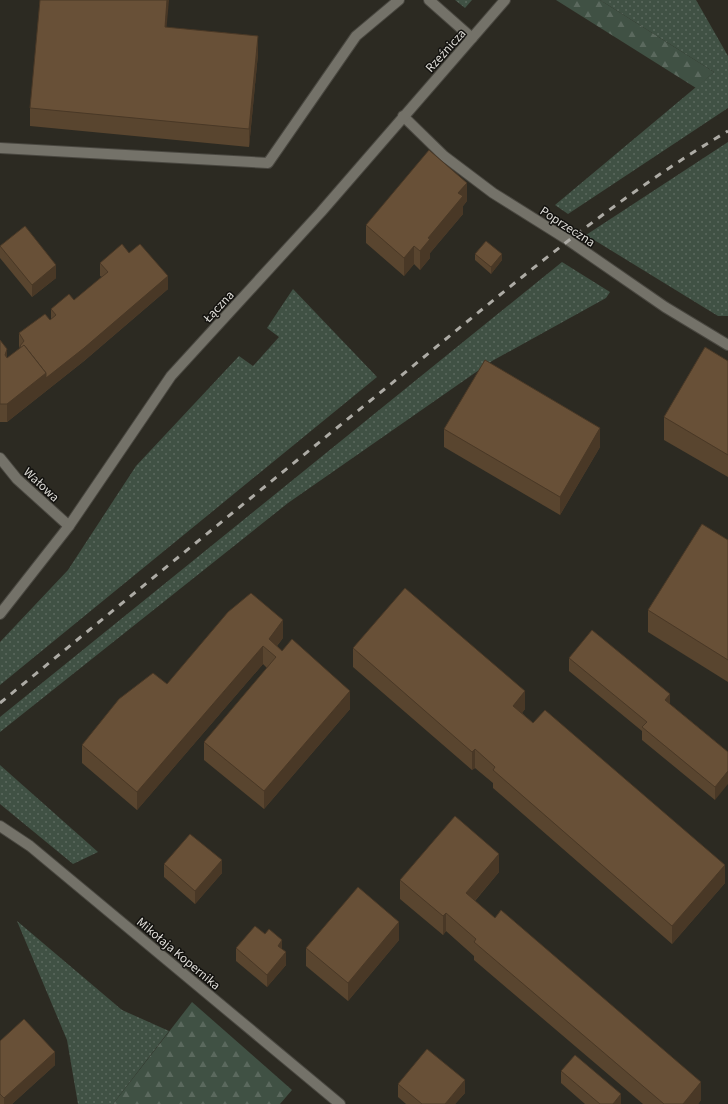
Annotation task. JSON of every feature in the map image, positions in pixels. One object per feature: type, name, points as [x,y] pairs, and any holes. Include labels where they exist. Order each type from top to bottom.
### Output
[{"type":"street","points":[[0,148],[268,163],[356,36],[399,0]]},
{"type":"street","points":[[429,0],[472,38]]},
{"type":"street","name":"Rzeźnicza","points":[[403,116],[506,0]]},
{"type":"street","name":"Poprzeczna","points":[[403,116],[444,156],[493,193],[568,240],[665,306],[728,345]]},
{"type":"street","name":"Łączna","points":[[0,614],[69,526],[171,376],[321,212],[403,116]]},
{"type":"street","name":"Wałowa","points":[[0,458],[17,479],[69,526]]},
{"type":"street","name":"Mikołaja Kopernika","points":[[0,826],[30,846],[340,1104]]},
{"type":"green space","points":[[455,0],[472,0],[465,8]]},
{"type":"green space","points":[[556,0],[600,0],[714,72],[696,88]]},
{"type":"green space","points":[[600,0],[696,0],[728,56],[728,108],[568,214],[555,205],[714,72]]},
{"type":"green space","points":[[728,142],[728,316],[718,316],[586,235]]},
{"type":"green space","points":[[562,262],[610,292],[606,298],[492,361],[288,503],[0,732],[0,717]]},
{"type":"green space","points":[[293,289],[377,377],[0,685],[0,642],[68,570],[136,466],[239,356],[253,366],[279,337],[267,328]]},
{"type":"green space","points":[[0,765],[98,852],[73,864],[0,804]]},
{"type":"green space","points":[[17,921],[122,1010],[169,1031],[113,1104],[78,1104],[67,1040]]},
{"type":"green space","points":[[192,1002],[292,1090],[280,1104],[113,1104]]},
{"type":"building","points":[[40,0],[167,0],[165,27],[258,36],[249,129],[30,108]]},
{"type":"building","points":[[429,150],[467,183],[458,193],[463,196],[428,238],[430,239],[420,251],[414,246],[404,258],[366,225]]},
{"type":"building","points":[[25,226],[56,265],[32,285],[0,246]]},
{"type":"building","points":[[486,241],[502,254],[491,267],[475,254]]},
{"type":"building","points":[[122,244],[129,253],[140,244],[168,276],[84,348],[46,378],[46,373],[24,345],[21,348],[20,346],[24,341],[19,333],[45,314],[50,320],[56,315],[51,309],[69,294],[74,300],[108,272],[100,263]]},
{"type":"building","points":[[0,340],[7,349],[5,355],[7,358],[24,345],[46,373],[7,404],[0,404]]},
{"type":"building","points":[[705,347],[728,361],[728,455],[664,417]]},
{"type":"building","points":[[485,360],[600,428],[560,497],[444,429]]},
{"type":"building","points":[[702,524],[728,540],[728,660],[648,610]]},
{"type":"building","points":[[405,588],[525,691],[513,706],[533,723],[545,710],[725,865],[672,926],[493,770],[495,767],[475,749],[472,752],[353,648]]},
{"type":"building","points":[[251,593],[283,620],[269,639],[282,651],[292,639],[350,691],[264,791],[204,742],[276,657],[263,646],[137,792],[82,745],[119,699],[153,673],[167,684],[228,612]]},
{"type":"building","points":[[592,630],[670,694],[665,700],[728,752],[728,771],[715,787],[642,727],[647,722],[569,658]]},
{"type":"building","points":[[455,816],[499,854],[466,893],[495,918],[501,910],[701,1082],[683,1104],[664,1104],[474,942],[476,939],[446,913],[443,916],[400,880]]},
{"type":"building","points":[[190,834],[222,860],[195,891],[164,864]]},
{"type":"building","points":[[358,887],[399,922],[348,983],[306,948]]},
{"type":"building","points":[[255,926],[265,934],[269,929],[282,940],[278,946],[286,952],[267,975],[236,948]]},
{"type":"building","points":[[24,1019],[55,1052],[4,1098],[0,1094],[0,1041]]},
{"type":"building","points":[[427,1049],[465,1080],[445,1104],[422,1104],[398,1084]]},
{"type":"building","points":[[575,1055],[621,1094],[613,1104],[600,1104],[561,1071]]},
{"type":"railway","points":[[0,703],[517,281],[641,187],[728,131]]}]
